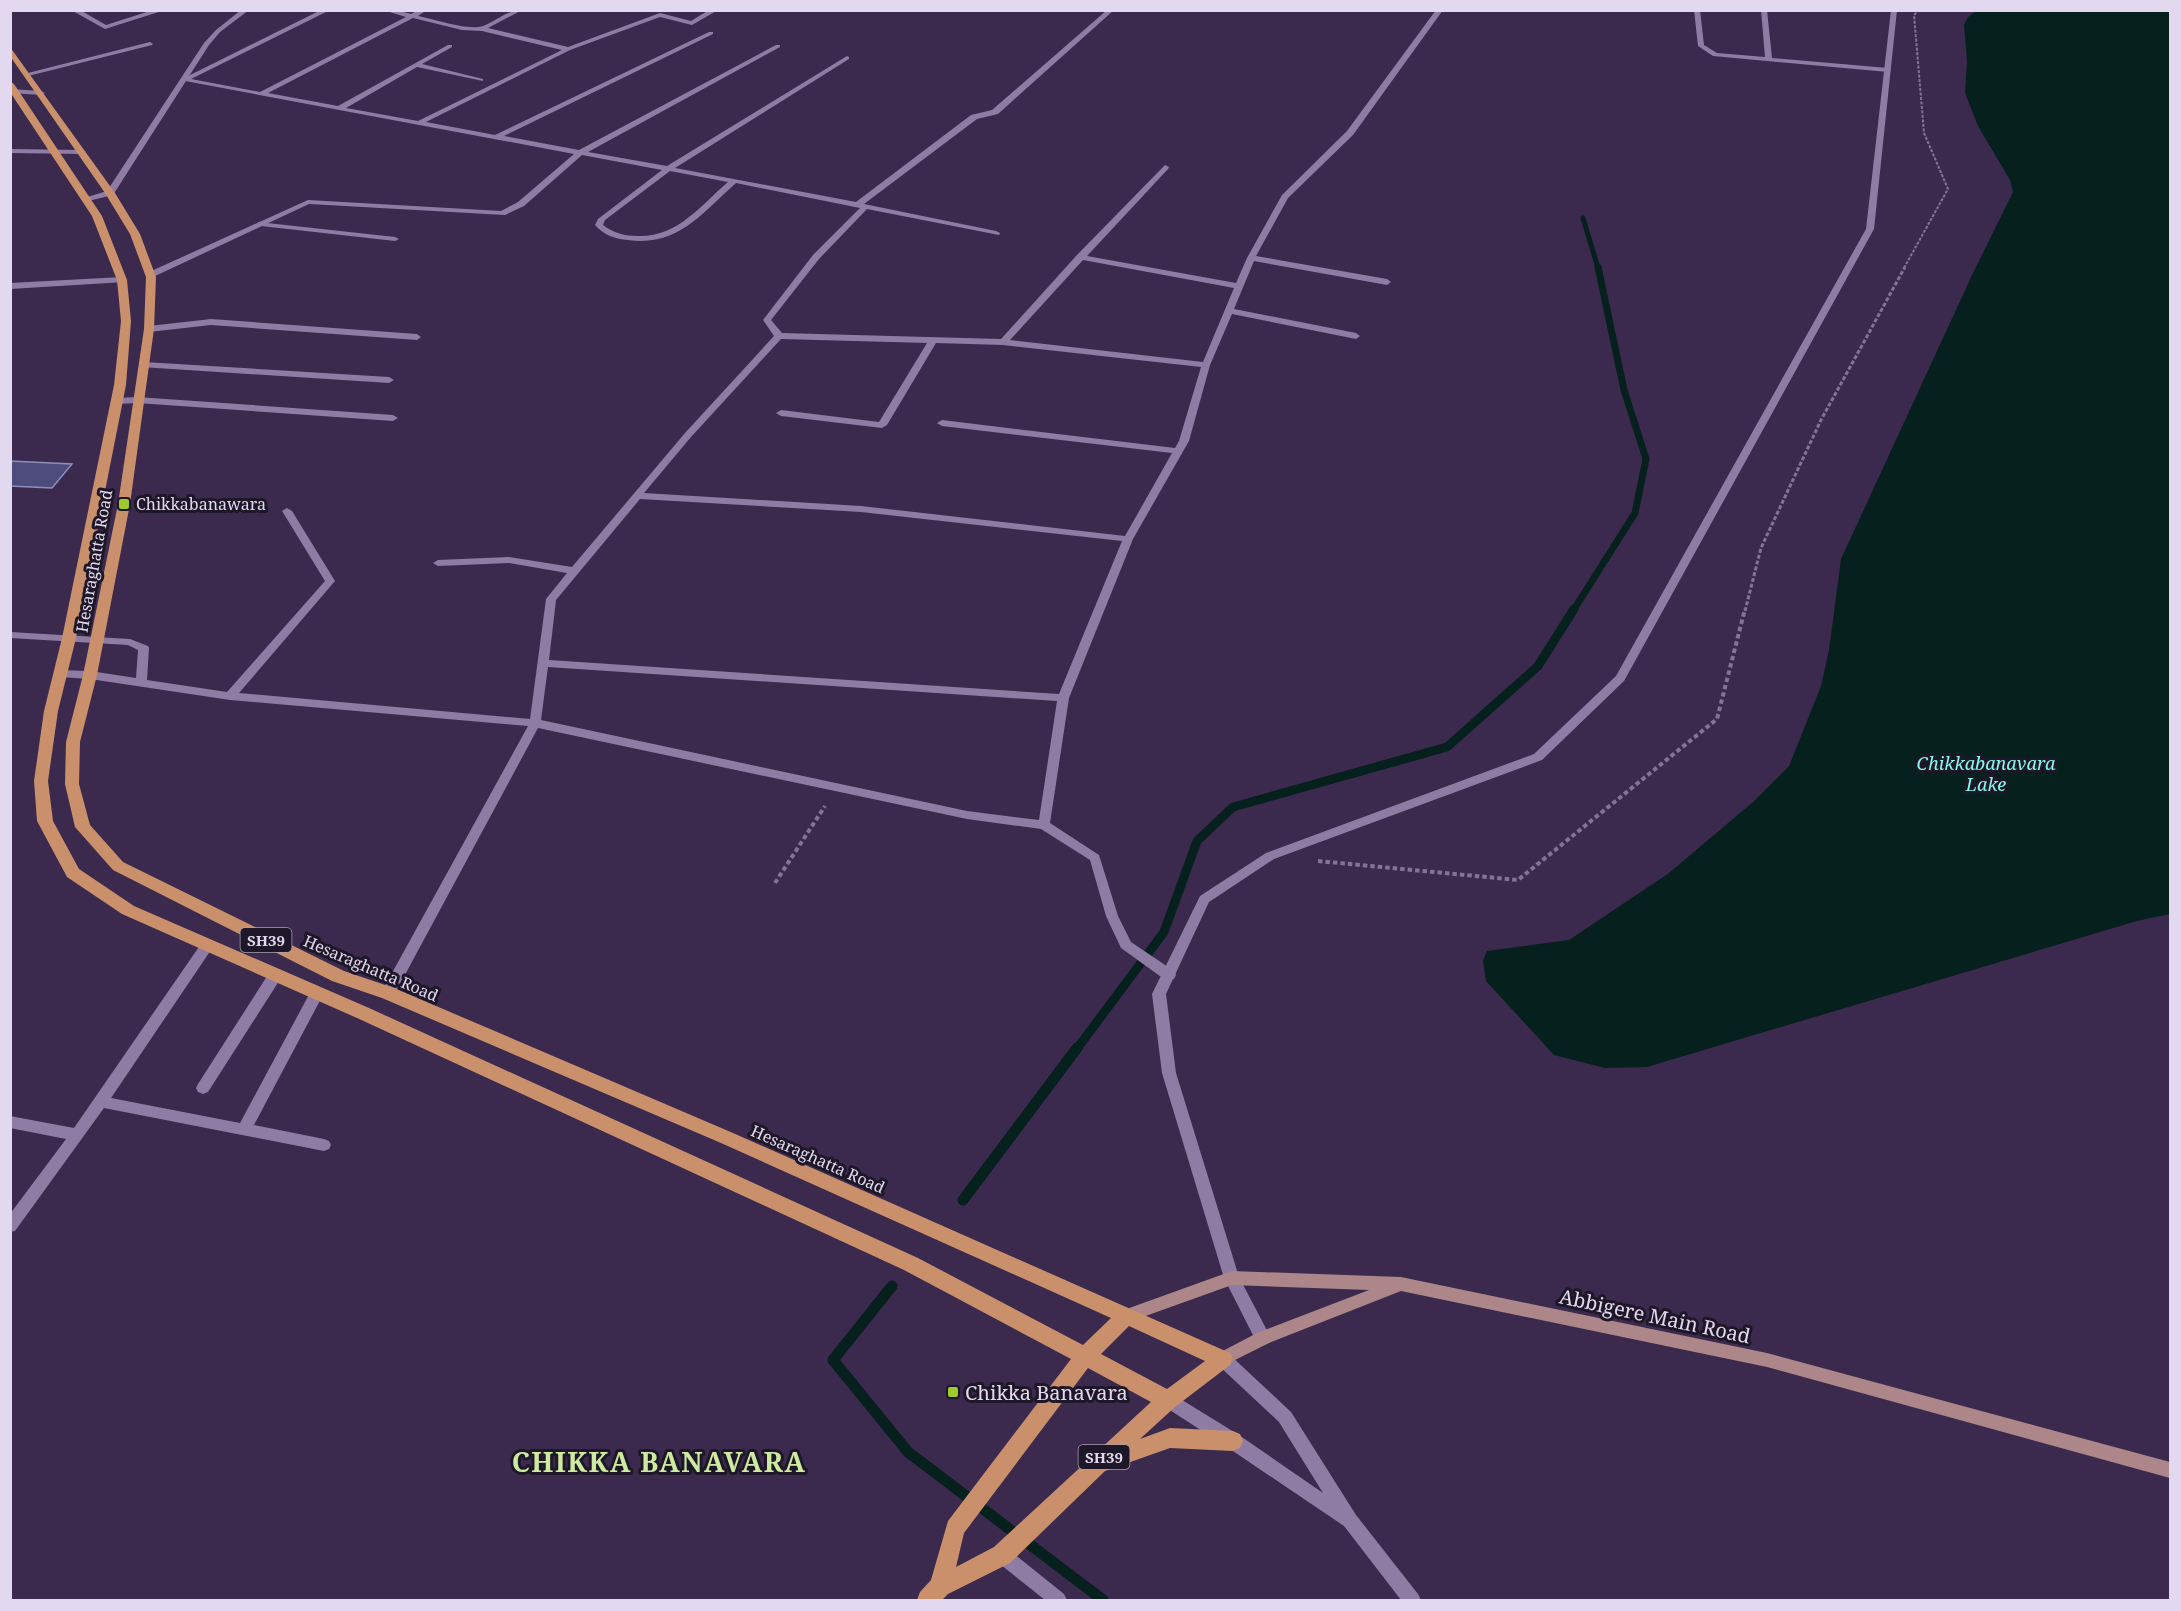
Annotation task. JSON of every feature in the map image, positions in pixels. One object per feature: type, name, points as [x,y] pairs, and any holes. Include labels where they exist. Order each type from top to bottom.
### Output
[{"type":"main road","name":"Hesaraghatta Road","points":[[10,49],[110,193],[135,234],[150,274],[149,329],[137,400],[124,504],[98,639],[73,742],[72,784],[83,827],[118,866],[330,972],[388,993],[727,1138],[1223,1359]]},
{"type":"main road","points":[[12,89],[56,151],[97,216],[122,280],[126,321],[117,402],[69,638],[51,711],[41,781],[45,820],[73,873],[128,910],[343,1004],[911,1264],[1168,1401],[1223,1359],[1263,1338],[1401,1284]]},
{"type":"main road","points":[[343,1004],[360,983]]},
{"type":"main road","name":"Abbigere Main Road","points":[[1126,1316],[1232,1278],[1401,1284],[1767,1360],[2170,1470]]},
{"type":"main road","points":[[934,1593],[954,1528],[1085,1357],[1126,1316]]},
{"type":"main road","name":"SH39","points":[[934,1593],[1002,1555],[1098,1463],[1168,1401]]},
{"type":"main road","points":[[1098,1463],[1170,1438],[1233,1441]]},
{"type":"street","points":[[74,10],[105,27],[162,10]]},
{"type":"street","points":[[87,200],[110,193],[206,44],[218,31],[246,10]]},
{"type":"street","points":[[184,80],[327,10]]},
{"type":"street","points":[[387,10],[568,49]]},
{"type":"street","points":[[263,93],[424,10]]},
{"type":"street","points":[[482,29],[519,10]]},
{"type":"street","points":[[420,123],[568,49],[660,15],[692,22],[715,10]]},
{"type":"street","points":[[779,336],[767,320],[816,256],[861,206],[974,117],[995,112],[1111,10]]},
{"type":"street","points":[[1044,825],[1063,698],[1128,539],[1184,441],[1206,365],[1251,258],[1286,197],[1350,133],[1440,10]]},
{"type":"street","points":[[1697,10],[1701,46],[1706,52],[1715,55],[1888,70]]},
{"type":"street","points":[[1764,10],[1769,60]]},
{"type":"street","points":[[1263,1338],[1232,1278],[1169,1074],[1159,994],[1163,971],[1204,899],[1251,868],[1270,856],[1538,757],[1620,678],[1870,229],[1894,10]]},
{"type":"street","points":[[497,137],[711,33]]},
{"type":"street","points":[[28,74],[150,44]]},
{"type":"street","points":[[340,108],[450,46]]},
{"type":"street","points":[[150,274],[308,202],[502,213],[521,204],[580,153],[778,46]]},
{"type":"street","points":[[734,181],[671,234],[618,237],[604,231],[599,225],[602,219],[668,169],[847,58]]},
{"type":"street","points":[[416,65],[481,80]]},
{"type":"street","points":[[184,80],[734,181],[996,233]]},
{"type":"street","points":[[12,89],[41,93]]},
{"type":"street","points":[[10,151],[82,152]]},
{"type":"street","points":[[1003,342],[1165,167]]},
{"type":"street","points":[[261,224],[394,239]]},
{"type":"street","points":[[1080,258],[1239,286]]},
{"type":"street","points":[[1251,258],[1387,282]]},
{"type":"street","points":[[10,286],[122,280]]},
{"type":"street","points":[[1229,311],[1356,336]]},
{"type":"street","points":[[149,329],[211,322],[417,337]]},
{"type":"street","points":[[388,993],[535,723],[551,599],[688,435],[779,336],[1003,342],[1206,365]]},
{"type":"street","points":[[781,413],[882,425],[933,340]]},
{"type":"street","points":[[144,365],[389,380]]},
{"type":"street","points":[[117,402],[137,400],[393,418]]},
{"type":"street","points":[[942,423],[1178,451]]},
{"type":"street","points":[[637,496],[861,509],[1128,539]]},
{"type":"street","points":[[230,696],[330,581],[287,511]]},
{"type":"street","points":[[438,563],[509,560],[574,571]]},
{"type":"street","points":[[10,635],[130,642],[144,648],[141,683]]},
{"type":"street","points":[[543,663],[1063,698]]},
{"type":"street","points":[[60,673],[90,675],[230,696],[535,723],[967,814],[1044,825],[1095,858],[1112,916],[1126,945],[1163,971]]},
{"type":"street","points":[[10,1226],[101,1102],[208,944]]},
{"type":"street","points":[[203,1088],[276,974]]},
{"type":"street","points":[[244,1130],[316,993]]},
{"type":"street","points":[[101,1102],[324,1145]]},
{"type":"street","points":[[10,1122],[77,1135]]},
{"type":"street","points":[[1223,1359],[1285,1417],[1350,1521],[1412,1600]]},
{"type":"street","points":[[1168,1401],[1233,1441],[1350,1521]]},
{"type":"street","points":[[1002,1555],[1058,1600]]},
{"type":"path","points":[[775,883],[837,787]]},
{"type":"water","name":"Chikkabanavara Lake","points":[[1978,10],[2170,11],[2170,914],[2137,921],[1647,1067],[1605,1068],[1554,1055],[1486,981],[1483,961],[1487,951],[1569,940],[1669,873],[1753,802],[1789,766],[1821,686],[1829,650],[1841,559],[1973,273],[2013,192],[2010,180],[1978,126],[1965,93],[1967,61],[1964,25],[1968,17]]},
{"type":"building","points":[[10,461],[72,464],[52,488],[10,486]]},
{"type":"waterway","points":[[1583,218],[1598,268]]},
{"type":"waterway","points":[[1573,611],[1635,513],[1646,459],[1624,390],[1598,267]]},
{"type":"waterway","points":[[1076,1050],[1164,932],[1197,841],[1233,807],[1447,747],[1538,666],[1574,609]]},
{"type":"waterway","points":[[963,1200],[1077,1048]]},
{"type":"waterway","points":[[892,1286],[833,1360],[908,1452],[1103,1600]]},
{"type":"place","name":"Chikkabanawara","points":[[124,504]]},
{"type":"place","name":"Chikka Banavara","points":[[953,1392]]},
{"type":"district","name":"CHIKKA BANAVARA","points":[[659,1461]]}]
